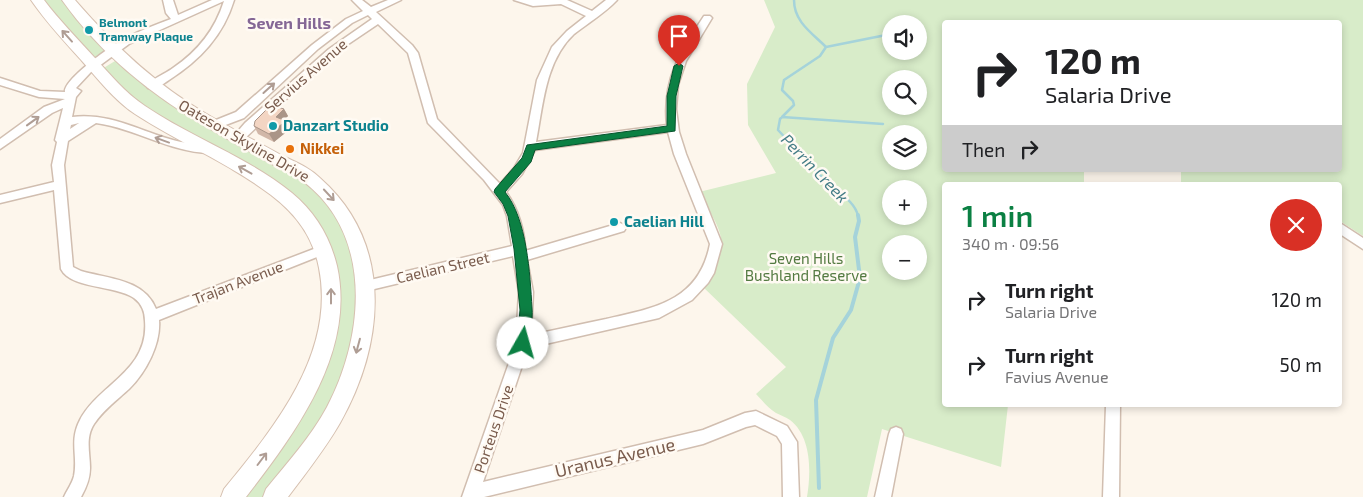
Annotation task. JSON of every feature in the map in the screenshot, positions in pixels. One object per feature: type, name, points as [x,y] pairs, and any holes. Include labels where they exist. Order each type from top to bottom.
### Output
[{"type":"main road","name":"Oateson Skyline Drive","points":[[38,0],[50,17],[130,103],[256,176],[284,196],[311,223],[323,250],[330,270],[332,295],[330,320],[324,351],[304,393],[286,423],[264,456],[232,497]]},
{"type":"main road","name":"Oateson Skyline Drive","points":[[68,0],[116,52],[152,86],[215,126],[311,178],[341,209],[351,224],[361,247],[366,286],[366,312],[361,336],[341,398],[318,440],[274,497]]},
{"type":"street","points":[[168,0],[171,13],[176,19]]},
{"type":"street","points":[[72,497],[79,486],[83,472],[81,441],[85,425],[96,409],[122,386],[136,369],[150,336],[152,317],[142,297],[128,288],[111,282],[76,276],[68,272],[65,262],[58,165],[64,122],[70,99],[95,67],[116,52],[156,28],[220,0]]},
{"type":"street","points":[[152,86],[192,60],[203,50],[218,28],[229,0]]},
{"type":"street","name":"Porteus Drive","points":[[356,0],[404,41],[413,53],[432,120],[488,177],[508,202],[513,216],[520,253],[526,310],[523,343],[471,495]]},
{"type":"street","points":[[373,15],[396,0]]},
{"type":"street","points":[[519,0],[533,3],[574,0]]},
{"type":"street","points":[[499,192],[527,159],[531,147],[540,88],[558,47],[563,40],[612,0]]},
{"type":"street","points":[[562,2],[592,15]]},
{"type":"street","name":"Servius Avenue","points":[[215,126],[236,117],[315,47],[350,22],[373,15]]},
{"type":"street","name":"Servius Avenue","points":[[238,138],[276,101],[373,15]]},
{"type":"street","points":[[523,343],[654,314],[686,297],[708,275],[715,259],[716,244],[712,228],[698,200],[672,128],[670,115],[679,66],[707,18]]},
{"type":"street","points":[[0,81],[39,94],[70,99]]},
{"type":"street","points":[[0,145],[48,110],[70,99]]},
{"type":"street","points":[[61,140],[94,120]]},
{"type":"street","name":"Oateson Skyline Drive","points":[[64,122],[94,120],[110,122],[191,150],[209,149]]},
{"type":"street","points":[[531,147],[672,128]]},
{"type":"street","points":[[0,199],[59,185]]},
{"type":"street","name":"Caelian Street","points":[[366,286],[520,253],[620,228]]},
{"type":"street","points":[[1342,229],[1363,244]]},
{"type":"street","name":"Trajan Avenue","points":[[152,317],[323,250]]},
{"type":"street","points":[[1111,497],[1112,407]]},
{"type":"street","name":"Uranus Avenue","points":[[471,495],[703,437],[745,420],[756,418],[782,431],[788,442],[791,497]]},
{"type":"street","points":[[883,497],[896,434]]},
{"type":"green space","points":[[40,0],[64,0],[110,50],[98,58],[94,58]]},
{"type":"green space","name":"Seven Hills Bushland Reserve","points":[[764,0],[1363,0],[1363,236],[1342,222],[1342,182],[1181,182],[1181,172],[1342,172],[1342,20],[942,20],[942,172],[1084,172],[1084,182],[942,182],[942,407],[1008,407],[1001,467],[882,429],[867,497],[807,497],[809,467],[806,446],[802,436],[790,420],[773,411],[756,394],[786,367],[703,287],[718,259],[721,239],[714,219],[699,192],[776,173],[748,125],[747,84],[775,27]]},
{"type":"green space","points":[[115,61],[309,180],[352,234],[361,316],[336,401],[269,497],[238,497],[333,328],[308,214],[143,108],[102,69]]},
{"type":"building","points":[[271,105],[284,109],[276,117],[286,121],[269,134],[254,126],[255,121]]},
{"type":"waterway","name":"Perrin Creek","points":[[794,0],[800,21],[826,47]]},
{"type":"waterway","points":[[826,47],[882,36]]},
{"type":"waterway","name":"Perrin Creek","points":[[782,117],[794,105],[793,101],[782,90],[784,80],[820,56],[826,47]]},
{"type":"waterway","points":[[782,117],[883,124]]},
{"type":"waterway","name":"Perrin Creek","points":[[782,117],[778,130],[827,182],[850,201],[858,216]]},
{"type":"waterway","name":"Perrin Creek","points":[[819,488],[816,400],[833,338],[851,310],[860,278],[855,237],[859,221],[858,215]]},
{"type":"place","name":"Belmont Tramway Plaque","points":[[89,30]]},
{"type":"place","name":"Danzart Studio","points":[[273,126]]},
{"type":"place","name":"Nikkei","points":[[290,149]]},
{"type":"place","name":"Caelian Hill","points":[[614,222]]},
{"type":"district","name":"Seven Hills","points":[[289,23]]},
{"type":"route","points":[[523,343],[526,292],[520,249],[508,202],[499,192],[527,159],[531,147],[672,128],[670,115],[672,96],[679,66]]}]
